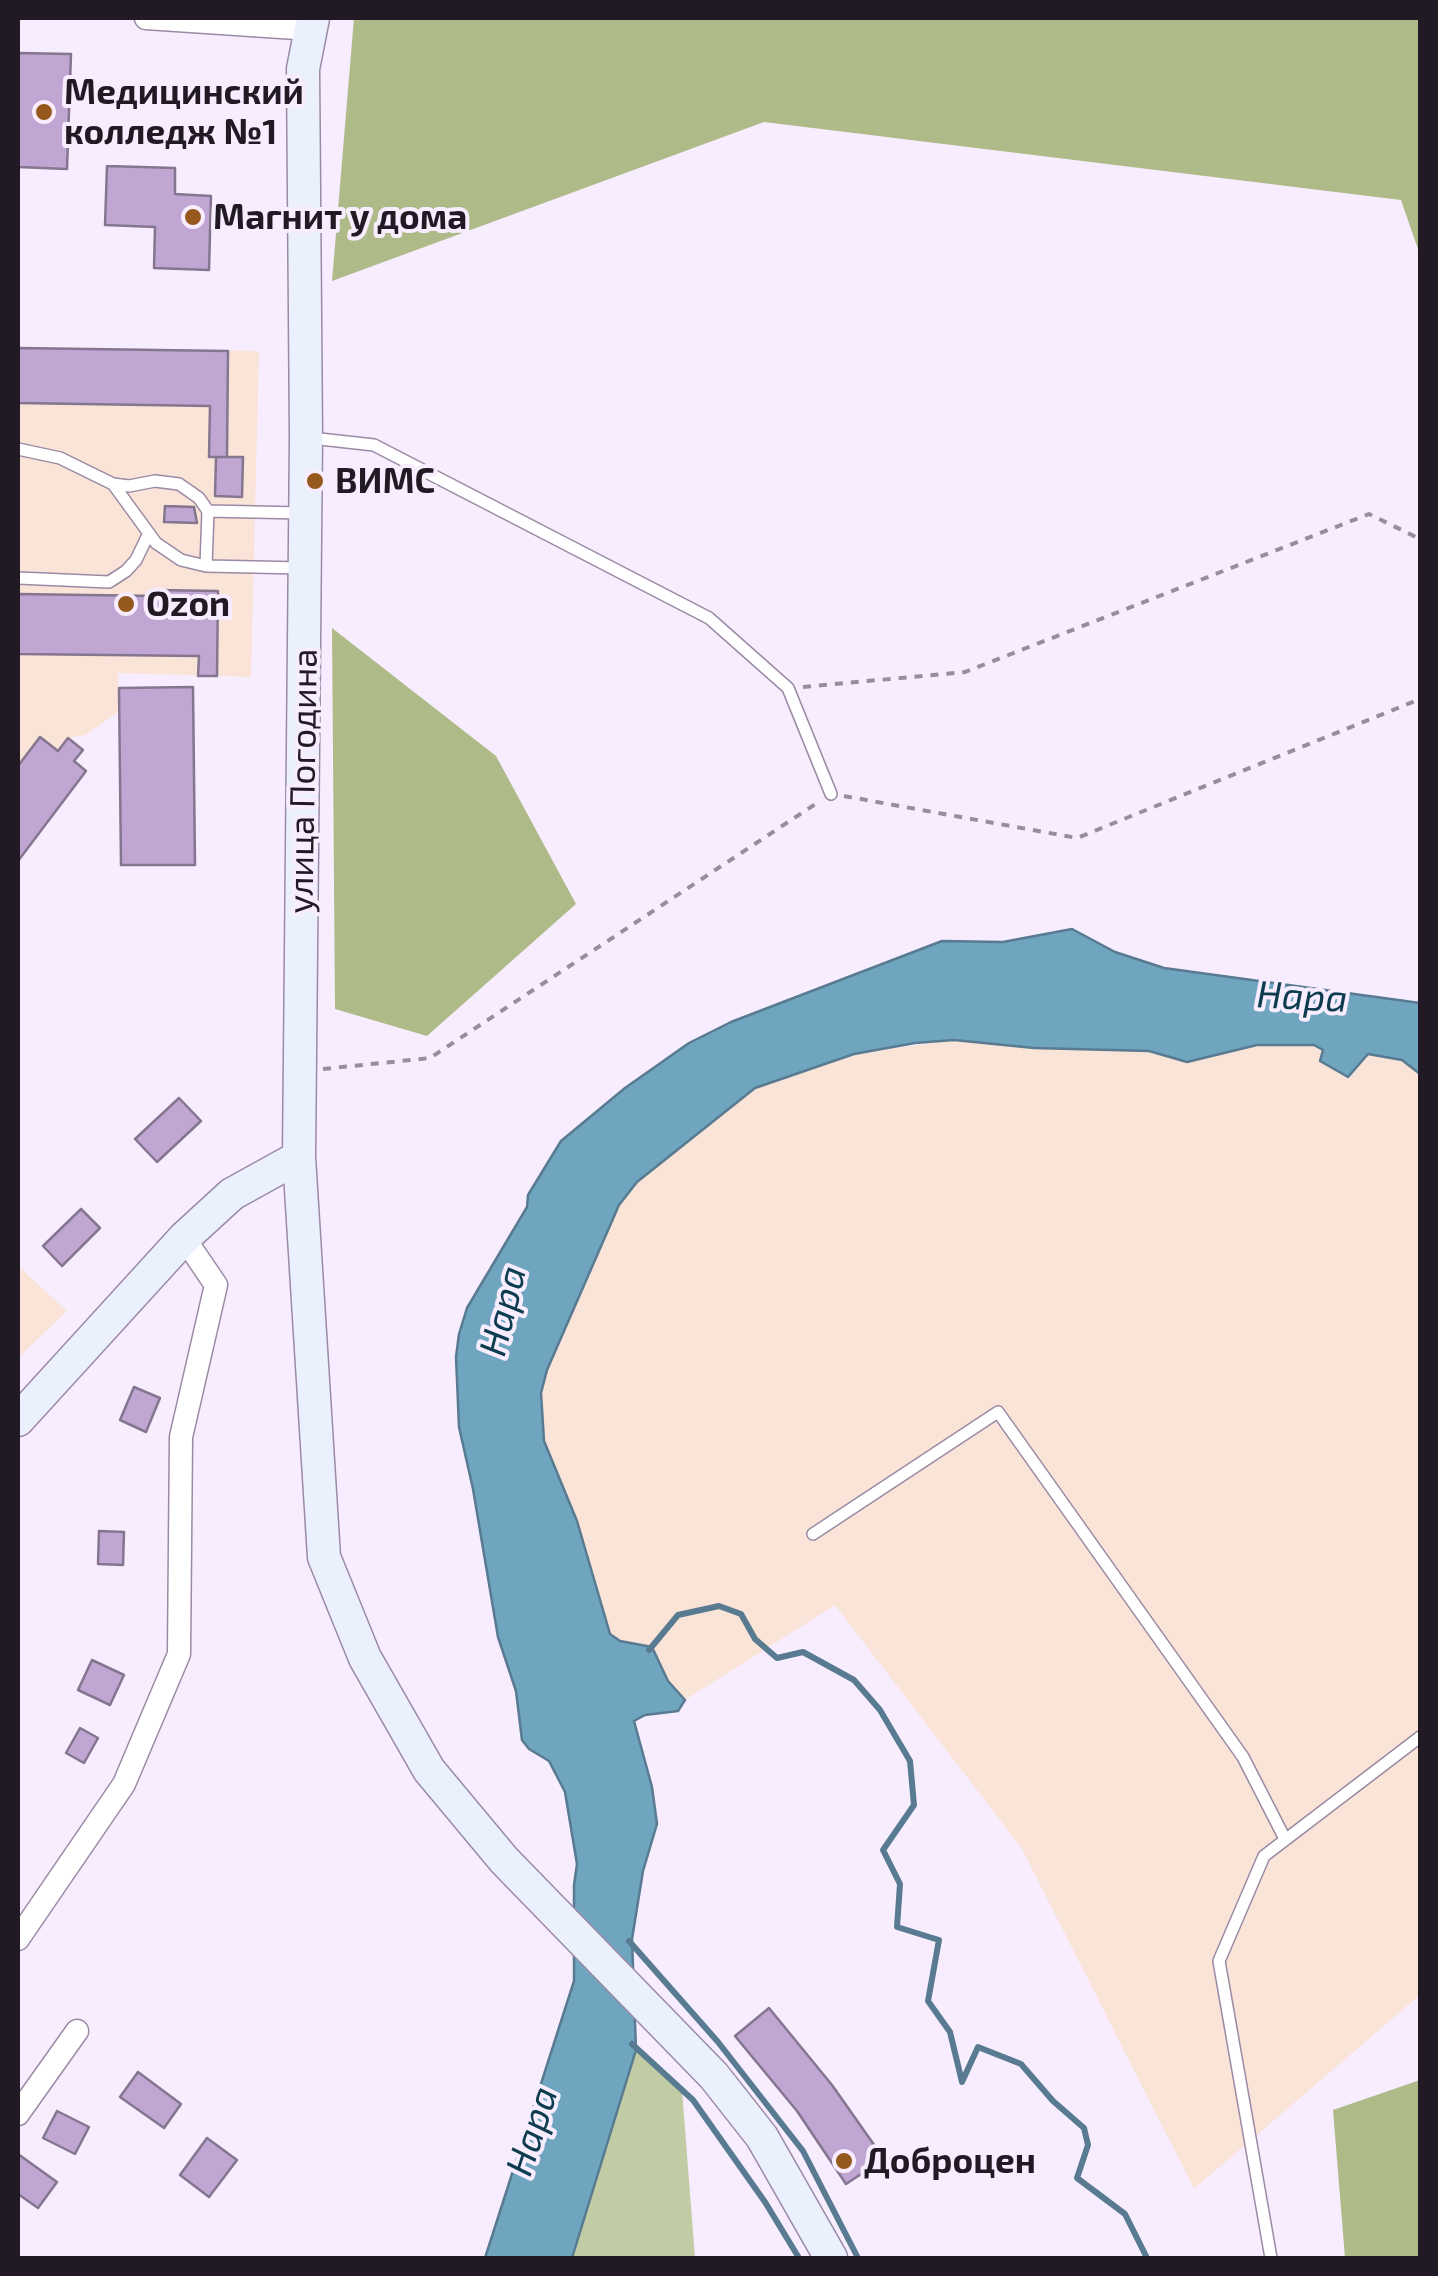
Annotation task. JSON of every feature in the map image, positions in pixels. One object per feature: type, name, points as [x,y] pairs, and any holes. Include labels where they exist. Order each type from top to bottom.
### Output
[{"type":"street","points":[[146,18],[312,23]]},
{"type":"street","name":"улица Погодина","points":[[312,23],[303,68],[306,437],[300,1157],[324,1558],[365,1658],[429,1770],[504,1860],[714,2076],[762,2137],[831,2258]]},
{"type":"street","points":[[18,1420],[184,1238],[232,1194],[300,1157]]},
{"type":"street","points":[[18,1939],[124,1784],[179,1654],[181,1436],[216,1285],[184,1238]]},
{"type":"street","points":[[18,2114],[77,2031]]},
{"type":"lane","points":[[306,437],[374,446],[710,618],[788,688],[831,794]]},
{"type":"lane","points":[[18,449],[60,458],[113,484],[179,484],[199,498],[208,511],[206,566]]},
{"type":"lane","points":[[113,484],[148,533],[170,554],[206,566],[305,568]]},
{"type":"lane","points":[[208,511],[305,513]]},
{"type":"lane","points":[[18,578],[109,582],[136,560],[148,533]]},
{"type":"lane","points":[[813,1534],[998,1412],[1244,1757],[1285,1840]]},
{"type":"lane","points":[[1270,2258],[1219,1961],[1264,1856],[1420,1737]]},
{"type":"path","points":[[788,688],[965,672],[1368,514],[1420,539]]},
{"type":"path","points":[[318,1070],[430,1058],[831,794],[1078,838],[1420,699]]},
{"type":"shaded area","points":[[18,348],[259,351],[251,677],[118,673],[119,711],[86,735],[68,738],[58,751],[40,737],[18,766]]},
{"type":"shaded area","points":[[954,1040],[1034,1048],[1149,1051],[1187,1062],[1257,1045],[1314,1045],[1348,1076],[1368,1054],[1402,1060],[1420,1074],[1420,1995],[1194,2189],[1022,1849],[835,1605],[685,1700],[668,1681],[659,1658],[642,1644],[620,1641],[610,1634],[577,1521],[544,1441],[541,1393],[547,1370],[612,1216],[636,1183],[755,1088],[854,1054]]},
{"type":"shaded area","points":[[18,1266],[67,1311],[18,1358]]},
{"type":"green space","points":[[354,18],[1420,18],[1420,255],[1401,200],[764,122],[332,281]]},
{"type":"green space","points":[[332,628],[496,756],[576,904],[427,1036],[335,1009]]},
{"type":"green space","points":[[636,2050],[682,2090],[695,2258],[572,2258]]},
{"type":"green space","points":[[1420,2080],[1420,2258],[1345,2258],[1333,2110]]},
{"type":"water","name":"Нара","points":[[1072,929],[1115,952],[1164,968],[1420,1003],[1420,1074],[1402,1060],[1368,1054],[1348,1077],[1320,1061],[1323,1050],[1314,1045],[1257,1045],[1187,1062],[1149,1051],[1034,1048],[954,1040],[915,1043],[854,1054],[755,1088],[637,1182],[619,1205],[547,1370],[541,1393],[544,1441],[577,1521],[610,1634],[620,1641],[652,1647],[668,1681],[685,1700],[678,1711],[645,1715],[634,1721],[652,1787],[657,1824],[643,1871],[632,1939],[636,2050],[572,2258],[485,2258],[574,1981],[577,1864],[565,1792],[549,1761],[522,1740],[516,1691],[498,1637],[459,1427],[456,1357],[467,1308],[561,1141],[625,1088],[689,1043],[731,1022],[942,941],[1003,942]]},
{"type":"building","name":"Медицинский колледж №1","points":[[18,53],[71,54],[67,169],[18,167]]},
{"type":"building","points":[[107,166],[175,168],[175,194],[211,196],[209,270],[154,268],[155,227],[105,225]]},
{"type":"building","points":[[18,348],[228,351],[227,457],[209,457],[210,406],[18,403]]},
{"type":"building","points":[[216,457],[243,457],[242,497],[215,496]]},
{"type":"building","points":[[165,506],[194,507],[197,523],[164,522]]},
{"type":"building","points":[[158,590],[218,591],[217,676],[198,676],[199,656],[18,654],[18,594],[158,596]]},
{"type":"building","points":[[193,687],[195,865],[121,865],[119,688]]},
{"type":"building","points":[[40,737],[58,751],[68,738],[83,750],[74,761],[86,771],[18,861],[18,766]]},
{"type":"building","points":[[179,1098],[201,1121],[157,1162],[135,1139]]},
{"type":"building","points":[[81,1209],[100,1228],[62,1266],[43,1246]]},
{"type":"building","points":[[134,1387],[160,1398],[146,1432],[120,1420]]},
{"type":"building","points":[[99,1531],[124,1532],[123,1565],[98,1564]]},
{"type":"building","points":[[92,1660],[124,1675],[110,1705],[78,1690]]},
{"type":"building","points":[[80,1728],[98,1738],[84,1763],[66,1753]]},
{"type":"building","points":[[769,2008],[832,2085],[884,2159],[846,2184],[797,2111],[735,2036]]},
{"type":"building","points":[[138,2072],[181,2104],[164,2128],[120,2097]]},
{"type":"building","points":[[57,2111],[89,2127],[75,2154],[43,2138]]},
{"type":"building","points":[[207,2138],[237,2160],[209,2197],[180,2175]]},
{"type":"building","points":[[18,2154],[57,2182],[38,2208],[18,2194]]},
{"type":"waterway","points":[[649,1650],[678,1615],[719,1606],[741,1614],[755,1639],[777,1658],[803,1652],[854,1680],[880,1710],[910,1761],[914,1805],[883,1850],[900,1884],[897,1927],[939,1940],[928,2001],[950,2032],[962,2082],[978,2047],[1021,2064],[1053,2101],[1084,2128],[1088,2145],[1077,2178],[1125,2214],[1147,2258]]},
{"type":"waterway","points":[[629,1941],[718,2042],[803,2151],[858,2258]]},
{"type":"waterway","points":[[632,2044],[693,2100],[799,2258]]},
{"type":"place","name":"Медицинский колледж №1","points":[[44,112]]},
{"type":"place","name":"Магнит у дома","points":[[193,217]]},
{"type":"place","name":"ВИМС","points":[[315,481]]},
{"type":"place","name":"Ozon","points":[[126,604]]},
{"type":"place","name":"Доброцен","points":[[844,2161]]}]
